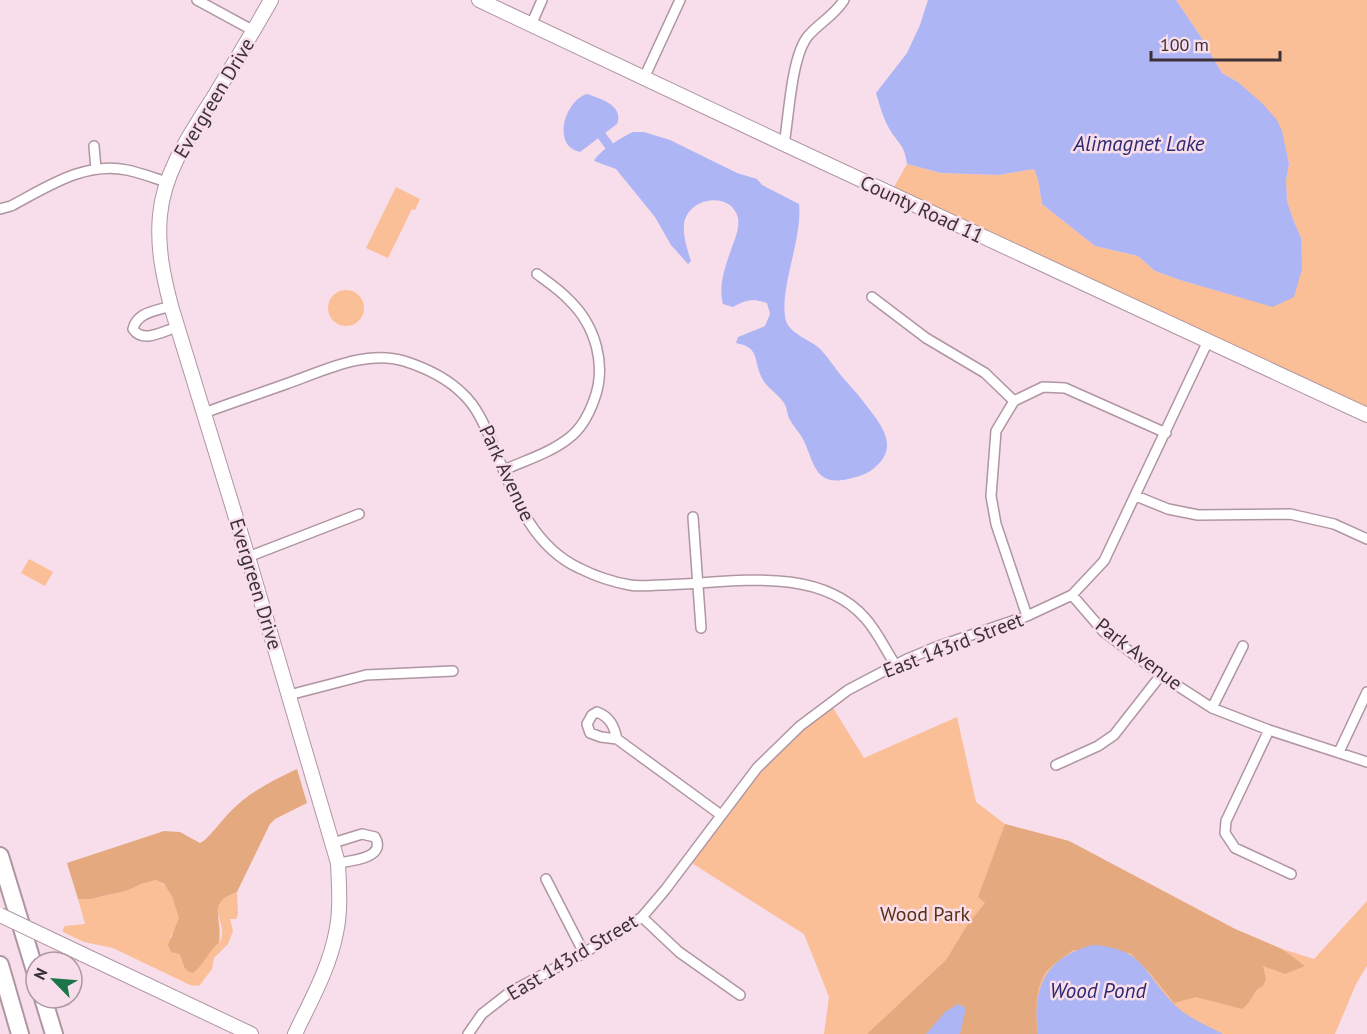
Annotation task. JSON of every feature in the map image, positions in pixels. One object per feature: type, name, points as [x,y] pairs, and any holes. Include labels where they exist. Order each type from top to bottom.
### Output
[{"type":"highway","points":[[0,856],[28,950]]},
{"type":"highway","points":[[0,965],[20,1034]]},
{"type":"highway","points":[[47,1010],[54,1034]]},
{"type":"street","points":[[197,0],[254,31]]},
{"type":"street","name":"Evergreen Drive","points":[[271,0],[181,149],[167,182],[160,213],[159,247],[163,274],[177,327],[338,862],[340,898],[336,933],[324,971],[296,1034]]},
{"type":"street","name":"County Road 11","points":[[479,0],[1367,415]]},
{"type":"street","points":[[531,25],[542,0]]},
{"type":"street","points":[[644,78],[680,0]]},
{"type":"street","points":[[784,144],[798,55],[807,37],[840,7],[844,0]]},
{"type":"street","points":[[94,146],[96,169]]},
{"type":"street","points":[[0,209],[11,206],[71,175],[96,169],[126,170],[167,182]]},
{"type":"street","points":[[504,470],[553,449],[571,436],[589,414],[600,386],[600,356],[590,329],[571,301],[537,274]]},
{"type":"street","points":[[872,297],[926,338],[985,373],[1014,401]]},
{"type":"street","points":[[171,306],[141,316],[135,321],[134,329],[137,335],[145,337],[177,327]]},
{"type":"street","name":"East 143rd Street","points":[[468,1034],[482,1014],[510,992],[584,953],[642,917],[757,768],[800,726],[849,690],[894,664],[1027,616],[1072,595],[1104,561],[1208,341]]},
{"type":"street","name":"Park Avenue","points":[[204,413],[349,362],[375,358],[401,360],[435,372],[464,395],[482,419],[521,509],[534,530],[553,551],[575,567],[604,579],[632,586],[778,580],[822,589],[844,601],[865,618],[894,664]]},
{"type":"street","points":[[1027,616],[996,524],[991,496],[996,431],[1014,401],[1043,387],[1065,388],[1166,433]]},
{"type":"street","points":[[1136,496],[1168,509],[1198,515],[1290,514],[1334,524],[1367,539]]},
{"type":"street","points":[[248,557],[359,514]]},
{"type":"street","points":[[693,517],[701,628]]},
{"type":"street","name":"Park Avenue","points":[[1072,595],[1104,632],[1161,675],[1212,708],[1339,753]]},
{"type":"street","points":[[1212,708],[1243,646]]},
{"type":"street","points":[[289,695],[366,675],[453,671]]},
{"type":"street","points":[[1056,765],[1098,746],[1114,735],[1161,675]]},
{"type":"street","points":[[1367,692],[1339,753],[1367,762]]},
{"type":"street","points":[[1269,730],[1226,821],[1225,833],[1235,848],[1291,874]]},
{"type":"street","points":[[617,739],[721,815]]},
{"type":"street","points":[[333,843],[362,834],[375,837],[378,843],[373,854],[360,859],[338,862]]},
{"type":"street","points":[[546,879],[584,953]]},
{"type":"street","points":[[0,915],[251,1034]]},
{"type":"street","points":[[642,917],[680,952],[740,995]]},
{"type":"green space","points":[[1176,0],[1367,0],[1367,415],[890,194],[907,164],[941,173],[999,175],[1034,169],[1042,204],[1095,246],[1138,256],[1155,271],[1250,300],[1301,238],[1287,201],[1286,180],[1289,164],[1285,148],[1238,82],[1222,73]]},
{"type":"green space","points":[[396,187],[420,199],[415,210],[412,209],[388,258],[366,248]]},
{"type":"green space","points":[[346,290],[359,295],[364,308],[359,321],[346,326],[333,321],[328,308],[333,295]]},
{"type":"green space","points":[[29,559],[53,572],[45,586],[21,573]]},
{"type":"green space","name":"Wood Park","points":[[830,703],[864,758],[957,717],[976,802],[1005,824],[1069,841],[1235,929],[1282,949],[1314,959],[1367,901],[1367,966],[1356,984],[1335,1034],[824,1034],[829,997],[804,934],[687,860],[757,768]]},
{"type":"green space","points":[[156,880],[169,891],[178,907],[178,923],[170,937],[184,967],[202,958],[219,943],[222,935],[218,915],[220,903],[237,892],[238,914],[236,919],[230,919],[233,931],[228,944],[214,958],[212,969],[199,986],[190,985],[113,948],[84,942],[63,932],[65,926],[85,924],[78,899],[108,895]]},
{"type":"shaded area","points":[[297,769],[307,803],[275,819],[270,824],[237,892],[227,896],[219,906],[219,943],[193,973],[187,970],[179,954],[171,952],[168,945],[179,918],[172,896],[164,884],[156,880],[125,891],[91,899],[78,899],[67,863],[164,831],[180,832],[200,843],[247,797]]},
{"type":"shaded area","points":[[1005,824],[1069,841],[1235,929],[1282,949],[1305,966],[1285,974],[1263,966],[1266,979],[1263,986],[1242,1009],[1196,997],[1174,1003],[1130,953],[1073,950],[1052,966],[1042,978],[1037,1002],[1038,1034],[867,1034],[946,960],[968,924],[985,903],[978,897]]},
{"type":"water","name":"Alimagnet Lake","points":[[928,0],[1176,0],[1222,73],[1238,82],[1263,104],[1277,120],[1282,131],[1289,164],[1286,180],[1287,201],[1301,238],[1302,269],[1294,297],[1273,307],[1180,280],[1155,271],[1138,256],[1095,246],[1042,204],[1034,169],[999,175],[941,173],[907,164],[903,149],[885,121],[876,93],[907,53]]},
{"type":"water","points":[[587,94],[610,104],[615,108],[618,118],[617,124],[580,152],[571,148],[566,141],[564,123],[573,105]]},
{"type":"water","points":[[633,132],[644,132],[670,140],[737,173],[757,179],[762,185],[799,204],[798,232],[785,295],[786,321],[796,333],[822,351],[875,416],[885,434],[887,443],[882,460],[870,471],[848,479],[828,479],[822,476],[789,418],[784,403],[763,380],[752,351],[736,343],[738,337],[765,326],[770,314],[767,303],[762,301],[749,300],[733,307],[723,304],[721,291],[723,277],[738,226],[738,218],[734,209],[728,204],[710,200],[693,207],[684,224],[691,261],[688,264],[671,245],[655,217],[616,169],[594,161],[606,149]]},
{"type":"water","name":"Wood Pond","points":[[1092,945],[1123,951],[1133,957],[1180,1010],[1223,1034],[1038,1034],[1037,1002],[1045,977],[1063,958]]},
{"type":"water","points":[[958,1004],[966,1008],[960,1034],[926,1034],[945,1012]]},
{"type":"waterway","points":[[602,136],[610,147]]}]
